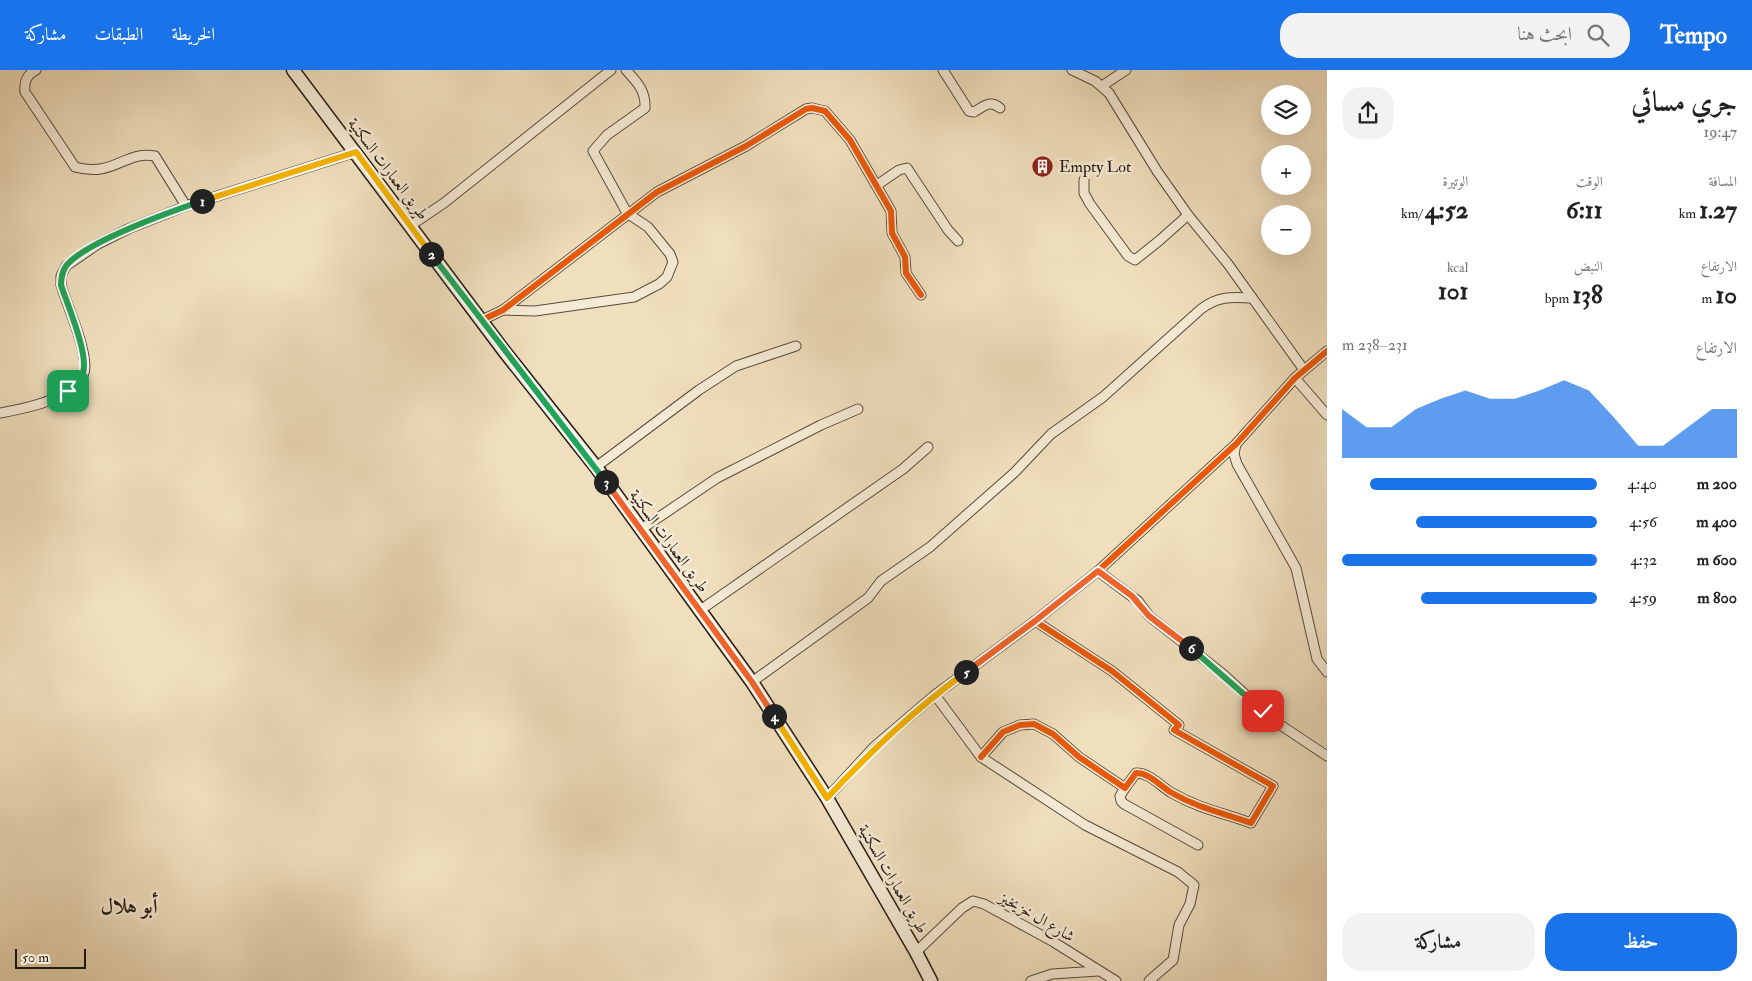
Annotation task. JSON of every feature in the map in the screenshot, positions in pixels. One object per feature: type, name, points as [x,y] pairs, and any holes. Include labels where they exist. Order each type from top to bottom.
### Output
[{"type":"main road","name":"طريق العمارات السكنية","points":[[293,70],[410,226],[596,467],[752,682],[827,798],[931,981]]},
{"type":"street","points":[[36,70],[30,73],[26,80],[25,92],[76,167],[90,171],[105,170],[143,154],[156,156],[186,206]]},
{"type":"street","points":[[410,226],[444,203],[611,70]]},
{"type":"street","points":[[503,310],[535,311],[617,300],[643,294],[659,284],[670,272],[672,258],[648,227],[627,213],[593,151],[607,135],[645,108],[646,97],[640,86],[626,70]]},
{"type":"street","points":[[943,70],[969,111],[974,112],[992,103],[1000,108]]},
{"type":"street","points":[[1072,70],[1102,86],[1109,93],[1157,171],[1188,215],[1228,264],[1304,370]]},
{"type":"street","points":[[1102,86],[1126,70]]},
{"type":"street","points":[[482,320],[503,310],[627,213],[657,192],[746,146],[806,109],[812,108],[825,111],[850,140],[877,186],[891,211],[892,233],[905,257],[906,273],[921,295]]},
{"type":"street","points":[[0,413],[29,407],[59,397],[77,383],[83,374],[85,366],[82,350],[61,285],[61,276],[66,266],[98,244],[186,206],[356,152]]},
{"type":"street","points":[[877,186],[899,170],[907,168],[948,230],[958,241]]},
{"type":"street","points":[[1084,180],[1084,193],[1090,204],[1128,256],[1135,260],[1188,215]]},
{"type":"street","points":[[752,682],[868,598],[881,581],[930,547],[1009,477],[1051,434],[1103,397],[1201,309],[1220,298],[1233,296],[1252,298]]},
{"type":"street","points":[[596,467],[699,390],[736,366],[796,346]]},
{"type":"street","points":[[827,798],[874,747],[935,695],[1035,621],[1098,571],[1236,444],[1295,378],[1327,351]]},
{"type":"street","points":[[1295,378],[1327,415]]},
{"type":"street","points":[[640,530],[717,478],[821,425],[858,410]]},
{"type":"street","points":[[1236,444],[1234,454],[1237,464],[1296,568],[1317,659],[1327,672]]},
{"type":"street","points":[[699,611],[903,469],[928,447]]},
{"type":"street","points":[[1098,571],[1132,596],[1149,616],[1223,674],[1273,720],[1327,756]]},
{"type":"street","points":[[1035,621],[1125,681],[1179,726],[1174,730],[1273,786],[1251,823],[1219,811],[1212,812],[1198,807],[1143,773],[1136,773],[1120,796],[1124,804],[1198,845]]},
{"type":"street","points":[[935,695],[981,756],[1085,825],[1178,872],[1194,885],[1190,904],[1178,925],[1173,960],[1149,981]]},
{"type":"street","points":[[981,756],[1003,732],[1020,724],[1034,724],[1053,734],[1079,756],[1125,788]]},
{"type":"street","name":"شارع ال خزيخيز","points":[[916,952],[962,908],[973,901],[984,904],[1052,941],[1098,971]]},
{"type":"street","points":[[1031,981],[1052,974],[1098,971],[1116,981]]},
{"type":"cycle path","points":[[482,320],[503,310],[657,192],[746,146],[806,109],[812,108],[825,111],[850,140],[891,211],[892,233],[905,257],[906,273],[921,295]]},
{"type":"cycle path","points":[[827,798],[874,747],[935,695],[1035,621],[1098,571],[1236,444],[1295,378],[1327,351]]},
{"type":"cycle path","points":[[981,757],[1003,732],[1020,725],[1034,724],[1053,734],[1079,757],[1125,788],[1136,773],[1146,775],[1172,793],[1191,803],[1251,823],[1273,786],[1174,730],[1179,725],[1112,671],[1035,621]]},
{"type":"place","name":"Empty Lot","points":[[1043,167]]},
{"type":"district","name":"أبو هلال","points":[[129,906]]},
{"type":"route","points":[[68,391],[77,383],[83,374],[85,366],[82,350],[61,285],[61,276],[66,266],[98,244],[128,229],[186,206],[356,152],[504,351],[596,467],[752,682],[827,798],[874,747],[935,695],[1035,621],[1098,571],[1138,601],[1149,616],[1184,641],[1263,711]]}]
